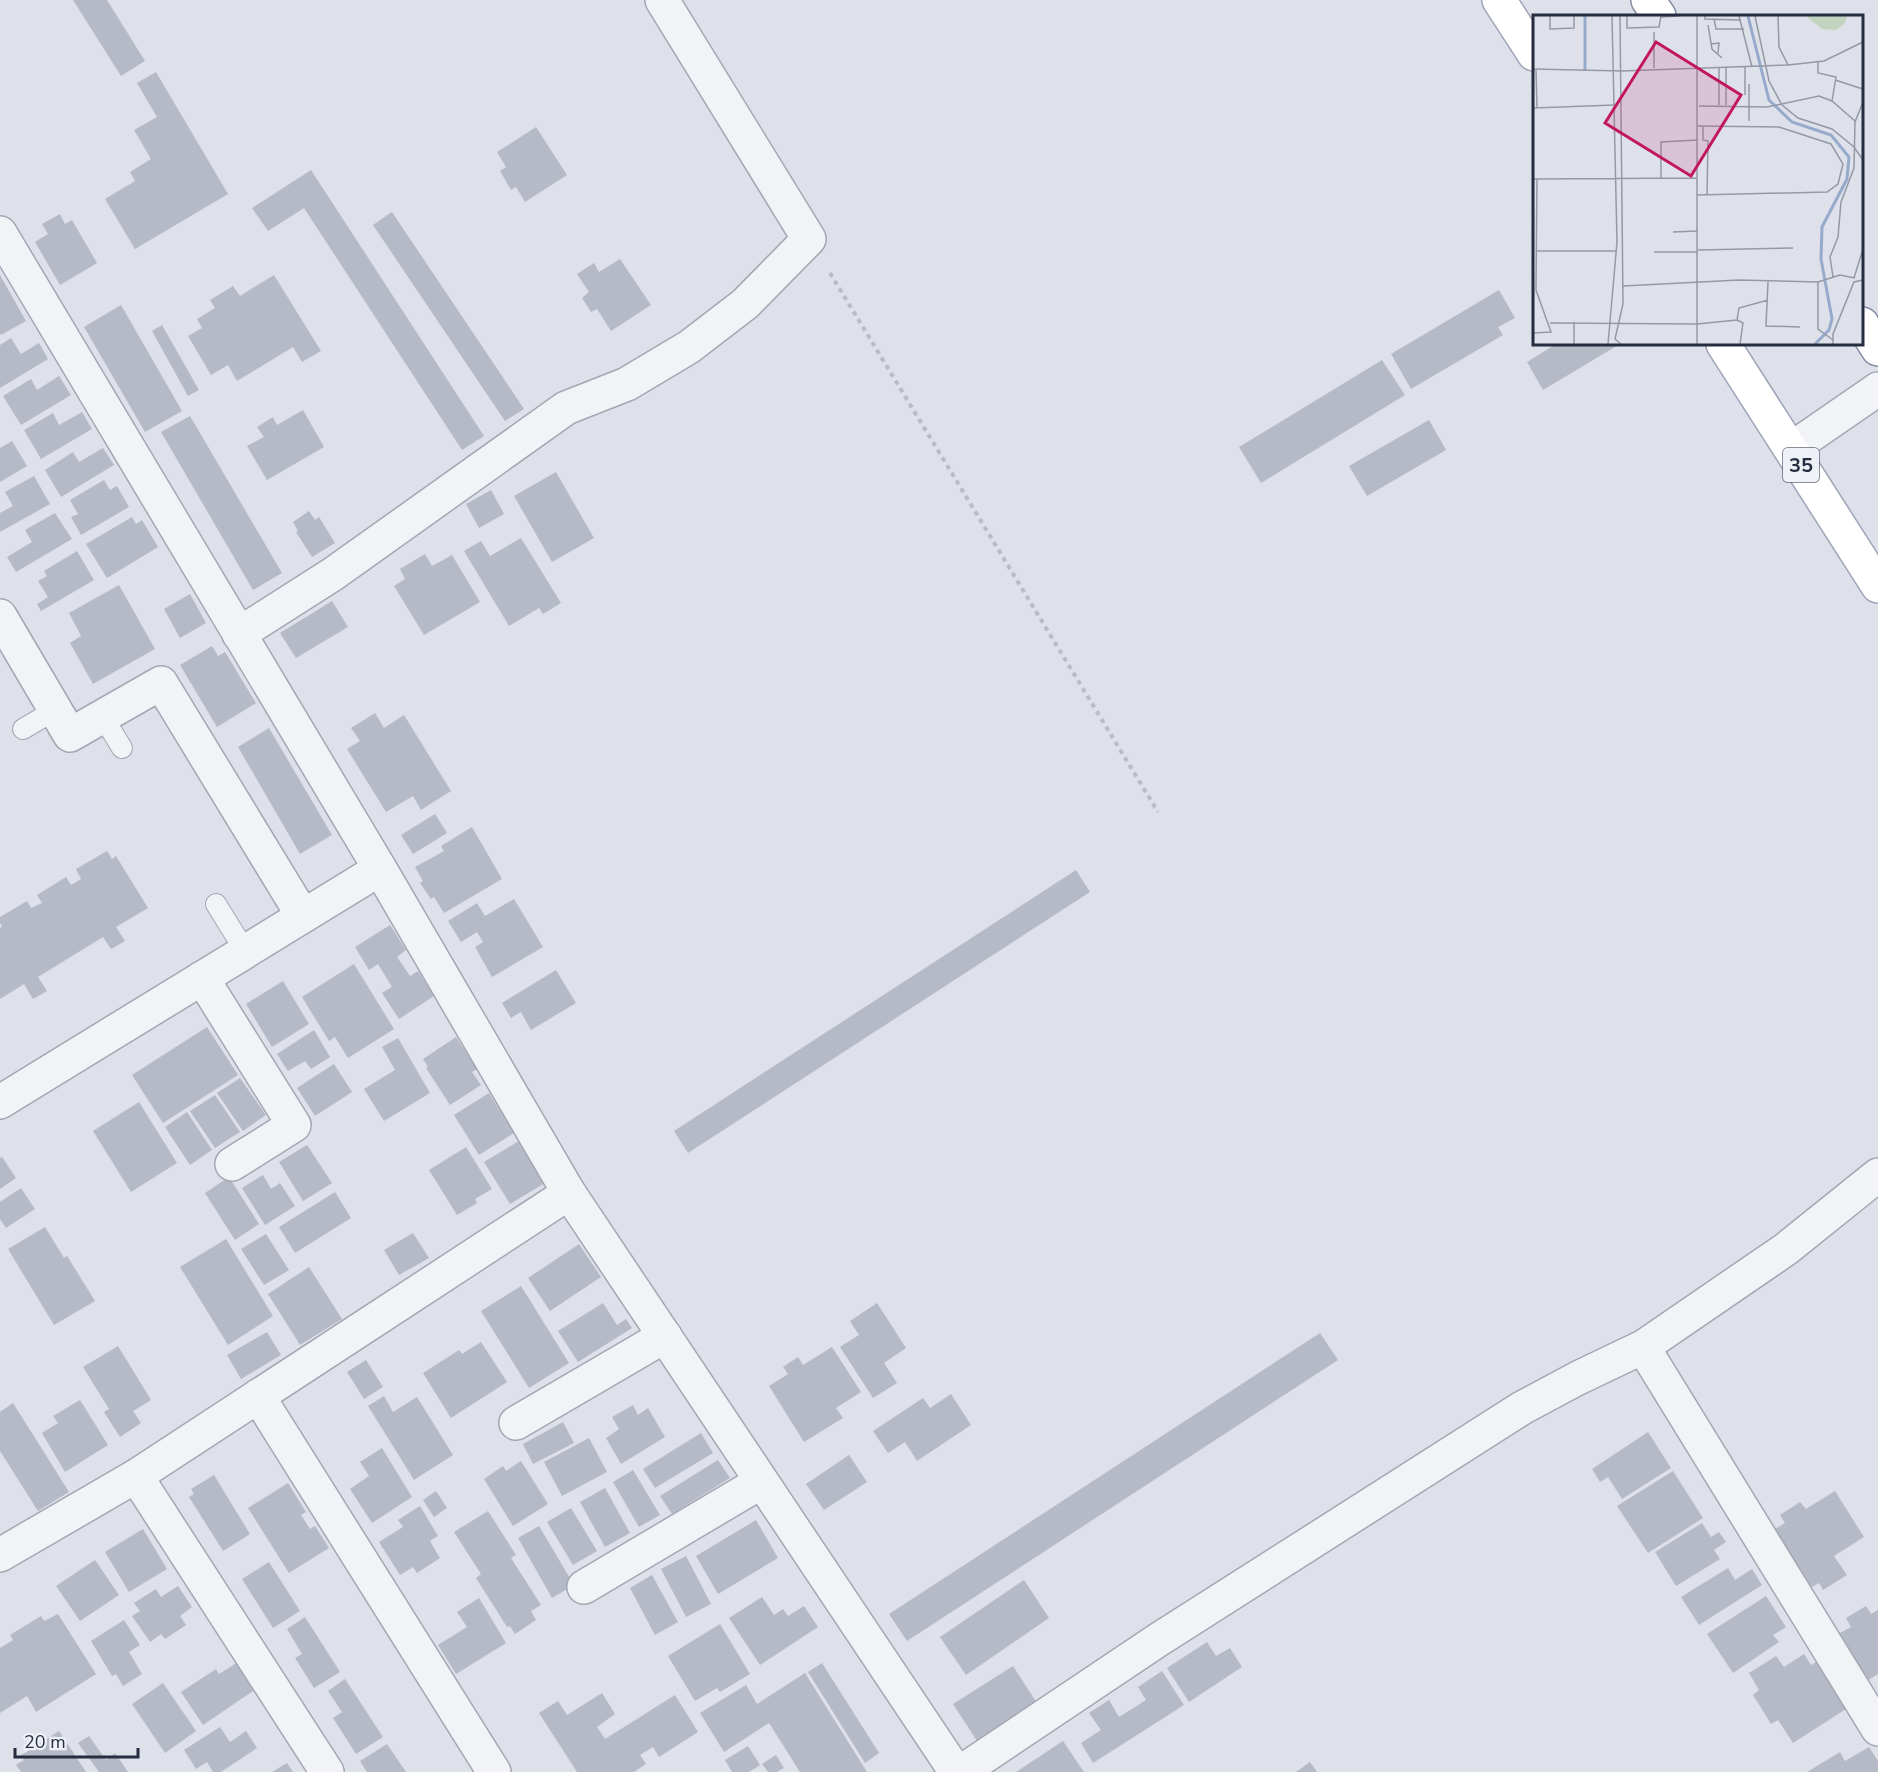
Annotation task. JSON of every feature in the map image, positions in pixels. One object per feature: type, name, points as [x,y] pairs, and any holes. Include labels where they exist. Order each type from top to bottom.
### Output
[{"type":"main road","points":[[1499,0],[1533,52]]},
{"type":"main road","points":[[1648,0],[1658,15]]},
{"type":"main road","points":[[1863,326],[1878,349]]},
{"type":"main road","name":"35","points":[[1724,345],[1878,586]]},
{"type":"street","points":[[239,634],[333,574],[566,408],[627,384],[689,347],[745,304],[809,239],[662,0]]},
{"type":"street","points":[[0,234],[380,869],[569,1193],[956,1772]]},
{"type":"street","points":[[1791,449],[1878,389]]},
{"type":"street","points":[[1,622],[70,735],[161,684],[303,916]]},
{"type":"street","points":[[0,1102],[380,869]]},
{"type":"street","points":[[202,978],[294,1125],[232,1164]]},
{"type":"street","points":[[961,1772],[1158,1640],[1522,1408],[1643,1347],[1786,1249],[1878,1175]]},
{"type":"street","points":[[0,1555],[136,1476],[569,1193]]},
{"type":"street","points":[[516,1423],[665,1336]]},
{"type":"street","points":[[1643,1347],[1878,1729]]},
{"type":"street","points":[[258,1396],[494,1772]]},
{"type":"street","points":[[136,1476],[327,1772]]},
{"type":"street","points":[[584,1587],[761,1482]]},
{"type":"lane","points":[[23,729],[55,710]]},
{"type":"lane","points":[[103,717],[122,748]]},
{"type":"lane","points":[[216,904],[245,951]]},
{"type":"path","points":[[809,239],[1158,812]]},
{"type":"building","points":[[73,0],[107,0],[145,61],[121,76]]},
{"type":"building","points":[[156,72],[228,194],[135,249],[105,199],[135,181],[130,172],[151,159],[134,130],[157,117],[137,83]]},
{"type":"building","points":[[536,127],[567,175],[525,202],[516,187],[511,190],[500,171],[506,167],[497,152]]},
{"type":"building","points":[[311,170],[484,436],[462,450],[304,208],[268,231],[252,208]]},
{"type":"building","points":[[392,212],[524,409],[505,421],[373,225]]},
{"type":"building","points":[[60,214],[65,224],[72,220],[97,263],[60,285],[35,242],[48,234],[42,224]]},
{"type":"building","points":[[620,259],[651,305],[611,331],[597,309],[591,312],[582,298],[589,292],[577,274],[594,263],[599,272]]},
{"type":"building","points":[[0,275],[26,321],[1,335],[0,333]]},
{"type":"building","points":[[274,275],[321,351],[302,362],[293,347],[237,381],[228,365],[211,375],[188,336],[202,328],[197,319],[215,308],[210,300],[233,286],[240,296]]},
{"type":"building","points":[[1499,290],[1515,318],[1498,327],[1503,335],[1411,389],[1391,354]]},
{"type":"building","points":[[121,305],[182,411],[145,432],[84,327]]},
{"type":"building","points":[[162,325],[199,390],[188,396],[152,331]]},
{"type":"building","points":[[11,338],[21,354],[39,343],[48,359],[0,388],[0,345]]},
{"type":"building","points":[[1554,345],[1618,345],[1543,390],[1527,362]]},
{"type":"building","points":[[1382,360],[1405,395],[1261,483],[1239,447]]},
{"type":"building","points":[[59,376],[71,395],[21,425],[3,396],[31,379],[37,390]]},
{"type":"building","points":[[303,410],[324,447],[267,480],[247,446],[264,437],[257,427],[273,417],[277,425]]},
{"type":"building","points":[[82,412],[92,429],[41,459],[24,430],[53,413],[59,425]]},
{"type":"building","points":[[190,416],[282,573],[253,590],[161,432]]},
{"type":"building","points":[[1429,420],[1446,450],[1367,496],[1349,466]]},
{"type":"building","points":[[12,441],[27,466],[0,482],[0,448]]},
{"type":"building","points":[[103,448],[114,465],[61,497],[45,470],[73,452],[79,462]]},
{"type":"building","points":[[556,472],[594,538],[552,562],[514,496]]},
{"type":"building","points":[[34,476],[50,504],[0,532],[0,513],[13,506],[5,492]]},
{"type":"building","points":[[104,480],[110,490],[117,486],[129,507],[81,535],[71,517],[78,514],[70,500]]},
{"type":"building","points":[[491,490],[504,514],[479,528],[466,504]]},
{"type":"building","points":[[309,511],[315,520],[319,517],[335,543],[312,557],[296,532],[298,531],[293,522]]},
{"type":"building","points":[[55,513],[72,539],[16,572],[7,557],[32,542],[25,530]]},
{"type":"building","points":[[132,517],[136,524],[142,520],[158,547],[107,578],[86,544]]},
{"type":"building","points":[[521,538],[561,603],[543,614],[539,608],[509,626],[464,551],[481,541],[490,556]]},
{"type":"building","points":[[77,551],[94,580],[41,611],[37,604],[48,597],[38,581],[47,576],[44,571]]},
{"type":"building","points":[[425,554],[432,566],[452,555],[480,602],[424,635],[394,586],[405,579],[400,569]]},
{"type":"building","points":[[119,585],[155,649],[93,684],[70,643],[81,636],[69,613]]},
{"type":"building","points":[[190,594],[206,623],[180,638],[164,609]]},
{"type":"building","points":[[332,601],[348,627],[296,658],[280,633]]},
{"type":"building","points":[[212,646],[218,656],[225,652],[256,703],[217,727],[180,665]]},
{"type":"building","points":[[375,713],[384,728],[404,715],[451,791],[421,810],[413,796],[386,812],[347,749],[360,741],[351,728]]},
{"type":"building","points":[[269,728],[332,835],[300,854],[238,747]]},
{"type":"building","points":[[435,814],[447,833],[413,854],[401,835]]},
{"type":"building","points":[[472,827],[502,879],[444,913],[434,897],[431,899],[420,883],[423,881],[415,867],[444,851],[441,846]]},
{"type":"building","points":[[107,851],[112,859],[116,856],[148,908],[116,927],[125,941],[111,949],[103,937],[38,977],[47,991],[33,999],[24,984],[0,999],[0,928],[2,926],[0,917],[27,901],[31,908],[42,903],[37,895],[66,877],[71,885],[81,879],[76,869]]},
{"type":"building","points":[[1076,870],[1090,892],[688,1153],[674,1131]]},
{"type":"building","points":[[514,899],[543,947],[492,977],[475,947],[483,942],[477,932],[461,942],[448,921],[477,903],[485,916]]},
{"type":"building","points":[[390,925],[406,950],[397,957],[410,976],[418,971],[434,996],[399,1019],[382,993],[392,987],[378,964],[369,970],[355,947]]},
{"type":"building","points":[[354,964],[394,1029],[348,1058],[335,1037],[329,1041],[302,997]]},
{"type":"building","points":[[556,970],[576,1003],[531,1030],[521,1012],[511,1018],[502,1003]]},
{"type":"building","points":[[283,981],[309,1024],[272,1047],[246,1004]]},
{"type":"building","points":[[207,1027],[238,1075],[163,1123],[132,1075]]},
{"type":"building","points":[[314,1030],[330,1057],[311,1069],[305,1061],[288,1071],[277,1054]]},
{"type":"building","points":[[456,1037],[477,1069],[472,1072],[481,1085],[450,1105],[426,1068],[428,1067],[423,1059]]},
{"type":"building","points":[[398,1038],[430,1093],[384,1121],[364,1089],[395,1070],[382,1047]]},
{"type":"building","points":[[334,1064],[352,1092],[315,1116],[297,1088]]},
{"type":"building","points":[[240,1078],[266,1115],[243,1131],[217,1093]]},
{"type":"building","points":[[489,1093],[514,1133],[479,1155],[454,1115]]},
{"type":"building","points":[[215,1095],[240,1132],[215,1148],[190,1111]]},
{"type":"building","points":[[139,1102],[177,1163],[131,1192],[93,1131]]},
{"type":"building","points":[[187,1112],[212,1150],[190,1165],[165,1127]]},
{"type":"building","points":[[519,1141],[545,1183],[510,1204],[484,1162]]},
{"type":"building","points":[[307,1145],[332,1183],[303,1201],[279,1162]]},
{"type":"building","points":[[466,1147],[492,1189],[475,1199],[477,1203],[457,1215],[429,1170]]},
{"type":"building","points":[[2,1157],[16,1178],[0,1189],[0,1158]]},
{"type":"building","points":[[263,1175],[271,1189],[280,1183],[295,1206],[265,1225],[242,1188]]},
{"type":"building","points":[[229,1177],[259,1224],[235,1240],[205,1193]]},
{"type":"building","points":[[21,1188],[35,1209],[6,1228],[0,1219],[0,1202]]},
{"type":"building","points":[[335,1192],[351,1218],[295,1253],[279,1227]]},
{"type":"building","points":[[45,1227],[64,1258],[67,1256],[95,1301],[54,1325],[8,1249]]},
{"type":"building","points":[[413,1233],[429,1258],[399,1275],[384,1250]]},
{"type":"building","points":[[266,1234],[289,1270],[264,1285],[241,1249]]},
{"type":"building","points":[[226,1239],[273,1316],[228,1345],[180,1267]]},
{"type":"building","points":[[579,1244],[601,1277],[550,1311],[528,1278]]},
{"type":"building","points":[[309,1267],[342,1319],[300,1345],[268,1294]]},
{"type":"building","points":[[521,1286],[569,1363],[529,1388],[481,1311]]},
{"type":"building","points":[[603,1303],[617,1325],[626,1319],[632,1328],[578,1362],[558,1331]]},
{"type":"building","points":[[877,1303],[906,1348],[884,1363],[897,1383],[873,1398],[840,1347],[859,1335],[850,1321]]},
{"type":"building","points":[[267,1332],[281,1355],[241,1379],[227,1355]]},
{"type":"building","points":[[1320,1333],[1338,1360],[907,1641],[889,1614]]},
{"type":"building","points":[[481,1342],[507,1382],[451,1418],[423,1373],[459,1350],[462,1354]]},
{"type":"building","points":[[118,1346],[151,1400],[133,1411],[141,1423],[120,1437],[104,1412],[109,1409],[83,1367]]},
{"type":"building","points":[[832,1347],[861,1392],[836,1408],[843,1418],[804,1442],[769,1386],[788,1374],[783,1367],[798,1357],[803,1365]]},
{"type":"building","points":[[366,1360],[383,1387],[364,1399],[347,1372]]},
{"type":"building","points":[[951,1394],[971,1425],[917,1461],[905,1442],[888,1453],[873,1431],[923,1398],[930,1408]]},
{"type":"building","points":[[384,1396],[393,1412],[417,1397],[453,1455],[414,1480],[368,1406]]},
{"type":"building","points":[[80,1400],[108,1445],[65,1472],[42,1433],[58,1423],[53,1416]]},
{"type":"building","points":[[13,1403],[69,1492],[38,1511],[0,1451],[0,1412]]},
{"type":"building","points":[[633,1405],[638,1415],[648,1408],[665,1437],[621,1464],[606,1438],[619,1429],[612,1417]]},
{"type":"building","points":[[563,1422],[574,1443],[533,1464],[523,1444]]},
{"type":"building","points":[[1648,1432],[1671,1468],[1622,1499],[1608,1477],[1600,1482],[1592,1469]]},
{"type":"building","points":[[701,1433],[713,1453],[655,1488],[643,1469]]},
{"type":"building","points":[[589,1438],[607,1472],[562,1496],[544,1462]]},
{"type":"building","points":[[382,1448],[412,1497],[372,1523],[350,1489],[369,1476],[360,1462]]},
{"type":"building","points":[[849,1455],[867,1482],[824,1510],[806,1484]]},
{"type":"building","points":[[718,1460],[730,1478],[672,1514],[660,1496]]},
{"type":"building","points":[[521,1461],[548,1504],[513,1526],[484,1479],[503,1466],[506,1471]]},
{"type":"building","points":[[633,1470],[660,1515],[639,1527],[613,1482]]},
{"type":"building","points":[[1673,1471],[1703,1518],[1648,1553],[1617,1506]]},
{"type":"building","points":[[214,1475],[250,1534],[223,1551],[189,1497],[194,1494],[191,1489]]},
{"type":"building","points":[[288,1483],[306,1512],[301,1515],[310,1529],[315,1526],[329,1548],[289,1573],[248,1508]]},
{"type":"building","points":[[605,1488],[630,1533],[605,1547],[580,1502]]},
{"type":"building","points":[[436,1491],[447,1508],[434,1517],[423,1500]]},
{"type":"building","points":[[1835,1491],[1864,1537],[1834,1556],[1847,1575],[1823,1590],[1819,1583],[1812,1587],[1775,1529],[1785,1523],[1780,1515],[1800,1502],[1806,1509]]},
{"type":"building","points":[[420,1506],[438,1536],[430,1541],[440,1558],[417,1573],[413,1567],[400,1575],[379,1542],[403,1527],[398,1520]]},
{"type":"building","points":[[571,1508],[597,1551],[573,1565],[547,1522]]},
{"type":"building","points":[[488,1511],[516,1555],[511,1558],[541,1605],[531,1611],[536,1620],[515,1634],[510,1626],[507,1627],[476,1578],[481,1574],[454,1532]]},
{"type":"building","points":[[756,1520],[778,1558],[718,1594],[696,1556]]},
{"type":"building","points":[[1702,1523],[1711,1537],[1719,1532],[1726,1542],[1714,1550],[1720,1559],[1676,1586],[1655,1552]]},
{"type":"building","points":[[539,1526],[574,1585],[552,1598],[518,1538]]},
{"type":"building","points":[[143,1529],[167,1569],[129,1592],[105,1552]]},
{"type":"building","points":[[686,1556],[711,1604],[686,1617],[661,1569]]},
{"type":"building","points":[[95,1560],[119,1595],[80,1621],[56,1586]]},
{"type":"building","points":[[269,1562],[300,1611],[273,1628],[242,1579]]},
{"type":"building","points":[[1728,1568],[1735,1580],[1752,1569],[1762,1585],[1699,1625],[1681,1597]]},
{"type":"building","points":[[652,1575],[678,1622],[655,1635],[630,1588]]},
{"type":"building","points":[[1024,1580],[1049,1618],[966,1675],[940,1637]]},
{"type":"building","points":[[178,1586],[192,1607],[180,1616],[186,1625],[165,1639],[161,1634],[150,1642],[132,1616],[140,1611],[134,1603],[156,1589],[161,1597]]},
{"type":"building","points":[[1766,1596],[1786,1627],[1773,1635],[1779,1642],[1733,1673],[1707,1634]]},
{"type":"building","points":[[762,1597],[774,1615],[783,1609],[788,1616],[804,1606],[818,1627],[760,1665],[729,1618]]},
{"type":"building","points":[[479,1598],[506,1643],[456,1674],[438,1645],[467,1627],[457,1612]]},
{"type":"building","points":[[1866,1606],[1871,1614],[1878,1610],[1878,1674],[1867,1681],[1838,1634],[1851,1627],[1846,1618]]},
{"type":"building","points":[[58,1614],[96,1674],[36,1712],[27,1696],[0,1713],[0,1648],[13,1640],[10,1635],[41,1616],[44,1621]]},
{"type":"building","points":[[305,1617],[340,1672],[314,1688],[295,1658],[302,1654],[287,1629]]},
{"type":"building","points":[[124,1620],[140,1645],[129,1652],[142,1674],[123,1686],[116,1674],[112,1676],[91,1641]]},
{"type":"building","points":[[720,1624],[750,1674],[720,1692],[717,1688],[695,1701],[668,1656]]},
{"type":"building","points":[[1207,1642],[1216,1656],[1230,1648],[1242,1667],[1189,1702],[1167,1668]]},
{"type":"building","points":[[1804,1654],[1811,1665],[1816,1662],[1846,1709],[1793,1743],[1778,1720],[1771,1724],[1753,1695],[1759,1690],[1749,1673],[1776,1656],[1784,1667]]},
{"type":"building","points":[[238,1662],[256,1689],[203,1725],[181,1692],[216,1669],[219,1674]]},
{"type":"building","points":[[822,1663],[879,1753],[865,1763],[808,1672]]},
{"type":"building","points":[[1013,1666],[1037,1703],[977,1741],[953,1704]]},
{"type":"building","points":[[1162,1671],[1184,1705],[1093,1763],[1081,1743],[1101,1730],[1089,1713],[1109,1700],[1119,1717],[1146,1700],[1138,1687]]},
{"type":"building","points":[[805,1673],[867,1772],[800,1772],[769,1723],[724,1752],[700,1713],[746,1685],[757,1704]]},
{"type":"building","points":[[345,1679],[383,1737],[356,1754],[333,1718],[342,1712],[328,1691]]},
{"type":"building","points":[[163,1683],[196,1731],[165,1753],[132,1704]]},
{"type":"building","points":[[602,1693],[615,1714],[597,1727],[605,1739],[675,1695],[698,1732],[659,1757],[653,1747],[640,1755],[646,1764],[634,1772],[577,1772],[539,1713],[558,1701],[567,1715]]},
{"type":"building","points":[[220,1727],[230,1742],[246,1731],[257,1748],[221,1772],[213,1772],[207,1762],[196,1769],[184,1750]]},
{"type":"building","points":[[59,1731],[86,1772],[21,1772],[16,1765],[24,1760],[20,1756]]},
{"type":"building","points":[[89,1736],[106,1760],[115,1753],[128,1772],[99,1772],[78,1743]]},
{"type":"building","points":[[1063,1741],[1084,1772],[1016,1772]]},
{"type":"building","points":[[387,1744],[406,1772],[367,1772],[360,1761]]},
{"type":"building","points":[[748,1746],[760,1765],[749,1772],[732,1772],[725,1760]]},
{"type":"building","points":[[1869,1747],[1878,1761],[1878,1772],[1807,1772],[1840,1752],[1845,1761]]},
{"type":"building","points":[[776,1755],[784,1768],[777,1772],[768,1772],[762,1764]]},
{"type":"building","points":[[1310,1762],[1317,1772],[1296,1772]]},
{"type":"building","points":[[287,1763],[293,1772],[272,1772]]}]
